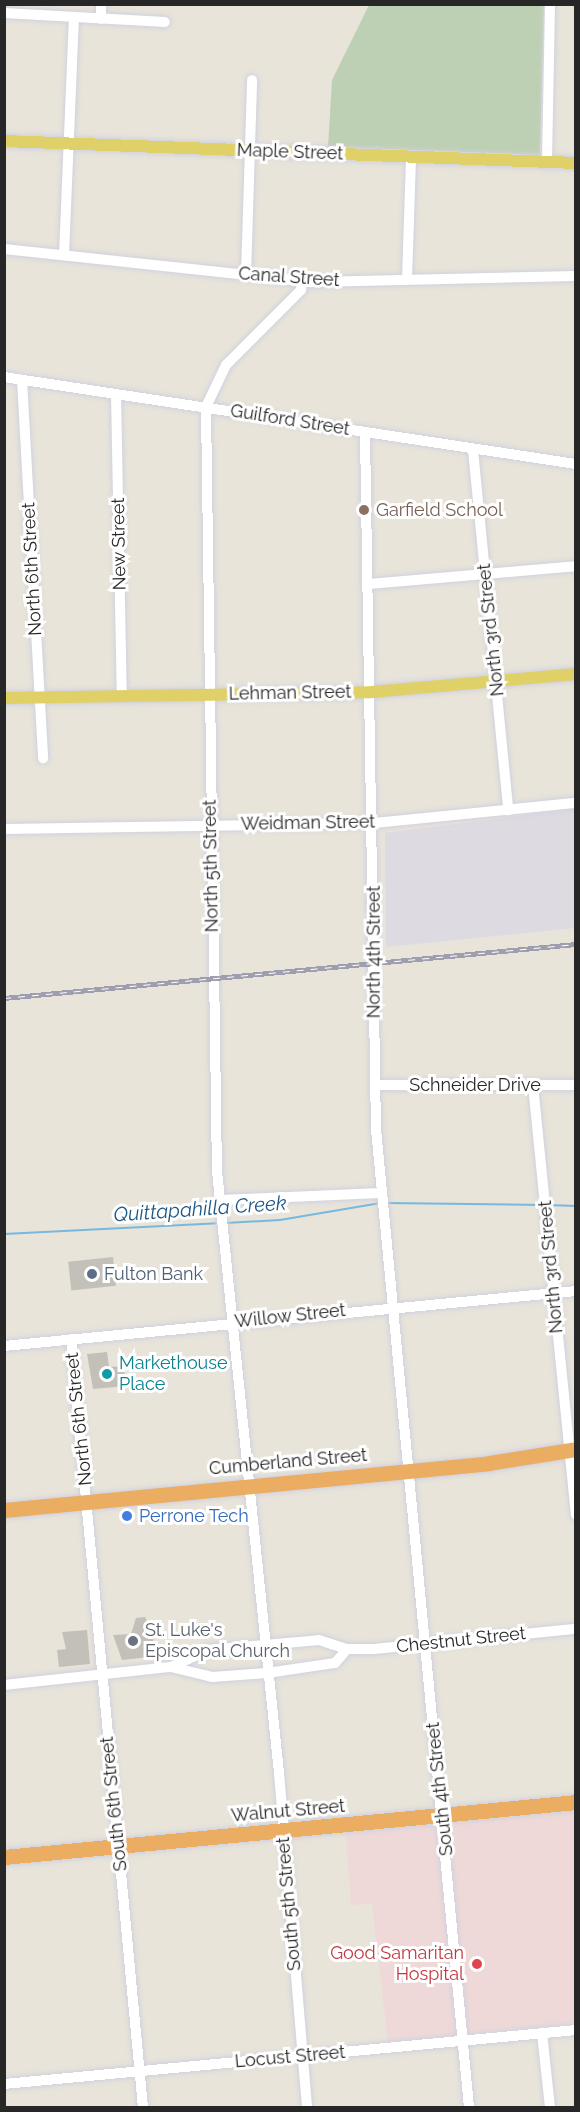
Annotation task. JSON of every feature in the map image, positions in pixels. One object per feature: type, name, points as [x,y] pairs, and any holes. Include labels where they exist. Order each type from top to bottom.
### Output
[{"type":"highway","name":"Cumberland Street","points":[[4,1510],[88,1500],[409,1471],[572,1449]]},
{"type":"highway","name":"Walnut Street","points":[[4,1857],[284,1832],[576,1802]]},
{"type":"main road","name":"Maple Street","points":[[4,141],[576,163]]},
{"type":"main road","name":"Lehman Street","points":[[4,698],[370,692],[496,684],[576,674]]},
{"type":"street","points":[[101,4],[101,19]]},
{"type":"street","points":[[547,162],[550,4]]},
{"type":"street","points":[[4,13],[165,22]]},
{"type":"street","points":[[64,255],[74,17]]},
{"type":"street","points":[[246,275],[252,80]]},
{"type":"street","points":[[407,279],[411,157]]},
{"type":"street","name":"Canal Street","points":[[4,249],[302,281],[576,276]]},
{"type":"street","name":"North 5th Street","points":[[250,1485],[220,1200],[211,824],[206,407],[226,365],[301,290],[302,281]]},
{"type":"street","name":"Guilford Street","points":[[4,377],[576,464]]},
{"type":"street","name":"North 6th Street","points":[[22,380],[43,758]]},
{"type":"street","name":"New Street","points":[[116,394],[122,695]]},
{"type":"street","name":"North 4th Street","points":[[365,432],[374,823],[375,1085],[382,1200],[409,1471]]},
{"type":"street","name":"North 3rd Street","points":[[473,450],[508,810]]},
{"type":"street","points":[[368,584],[576,566]]},
{"type":"street","name":"Weidman Street","points":[[4,829],[374,823],[576,803]]},
{"type":"street","name":"Schneider Drive","points":[[375,1085],[576,1085]]},
{"type":"street","name":"North 3rd Street","points":[[532,1085],[572,1449],[576,1515]]},
{"type":"street","points":[[220,1200],[382,1200]]},
{"type":"street","name":"Willow Street","points":[[4,1346],[392,1305],[576,1291]]},
{"type":"street","name":"North 6th Street","points":[[71,1339],[88,1500]]},
{"type":"street","name":"South 4th Street","points":[[409,1471],[444,1816],[469,2108]]},
{"type":"street","name":"South 5th Street","points":[[250,1485],[284,1832],[307,2108]]},
{"type":"street","name":"South 6th Street","points":[[88,1500],[143,2108]]},
{"type":"street","name":"Chestnut Street","points":[[171,1666],[194,1653],[319,1640],[347,1649],[576,1629]]},
{"type":"street","name":"Chestnut Street","points":[[4,1686],[171,1666],[212,1677],[267,1672],[335,1663],[347,1649]]},
{"type":"street","name":"Locust Street","points":[[4,2084],[576,2030]]},
{"type":"street","points":[[542,2033],[550,2108]]},
{"type":"shaded area","points":[[575,809],[575,928],[386,947],[385,833]]},
{"type":"shaded area","name":"Good Samaritan Hospital","points":[[575,1811],[575,2023],[388,2042],[372,1904],[351,1905],[346,1833]]},
{"type":"green space","points":[[369,5],[544,5],[540,155],[328,147],[332,80]]},
{"type":"building","name":"Fulton Bank","points":[[113,1257],[116,1286],[71,1291],[68,1262]]},
{"type":"building","name":"Markethouse Place","points":[[107,1352],[109,1367],[124,1366],[126,1386],[93,1389],[87,1354]]},
{"type":"building","name":"St. Luke's Episcopal Church","points":[[145,1617],[154,1638],[149,1657],[122,1660],[113,1635],[131,1634],[136,1618]]},
{"type":"building","points":[[87,1630],[90,1664],[59,1667],[57,1650],[66,1649],[62,1632]]},
{"type":"waterway","name":"Quittapahilla Creek","points":[[226,1223],[280,1220],[381,1203]]},
{"type":"waterway","name":"Quittapahilla Creek","points":[[386,1203],[543,1205]]},
{"type":"waterway","name":"Quittapahilla Creek","points":[[548,1205],[576,1206]]},
{"type":"waterway","name":"Quittapahilla Creek","points":[[4,1234],[218,1223]]},
{"type":"railway","points":[[4,998],[576,944]]},
{"type":"place","name":"Garfield School","points":[[364,510]]},
{"type":"place","name":"Fulton Bank","points":[[92,1274]]},
{"type":"place","name":"Markethouse Place","points":[[107,1374]]},
{"type":"place","name":"Perrone Tech","points":[[127,1516]]},
{"type":"place","name":"St. Luke's Episcopal Church","points":[[133,1641]]},
{"type":"place","name":"Good Samaritan Hospital","points":[[477,1964]]}]
